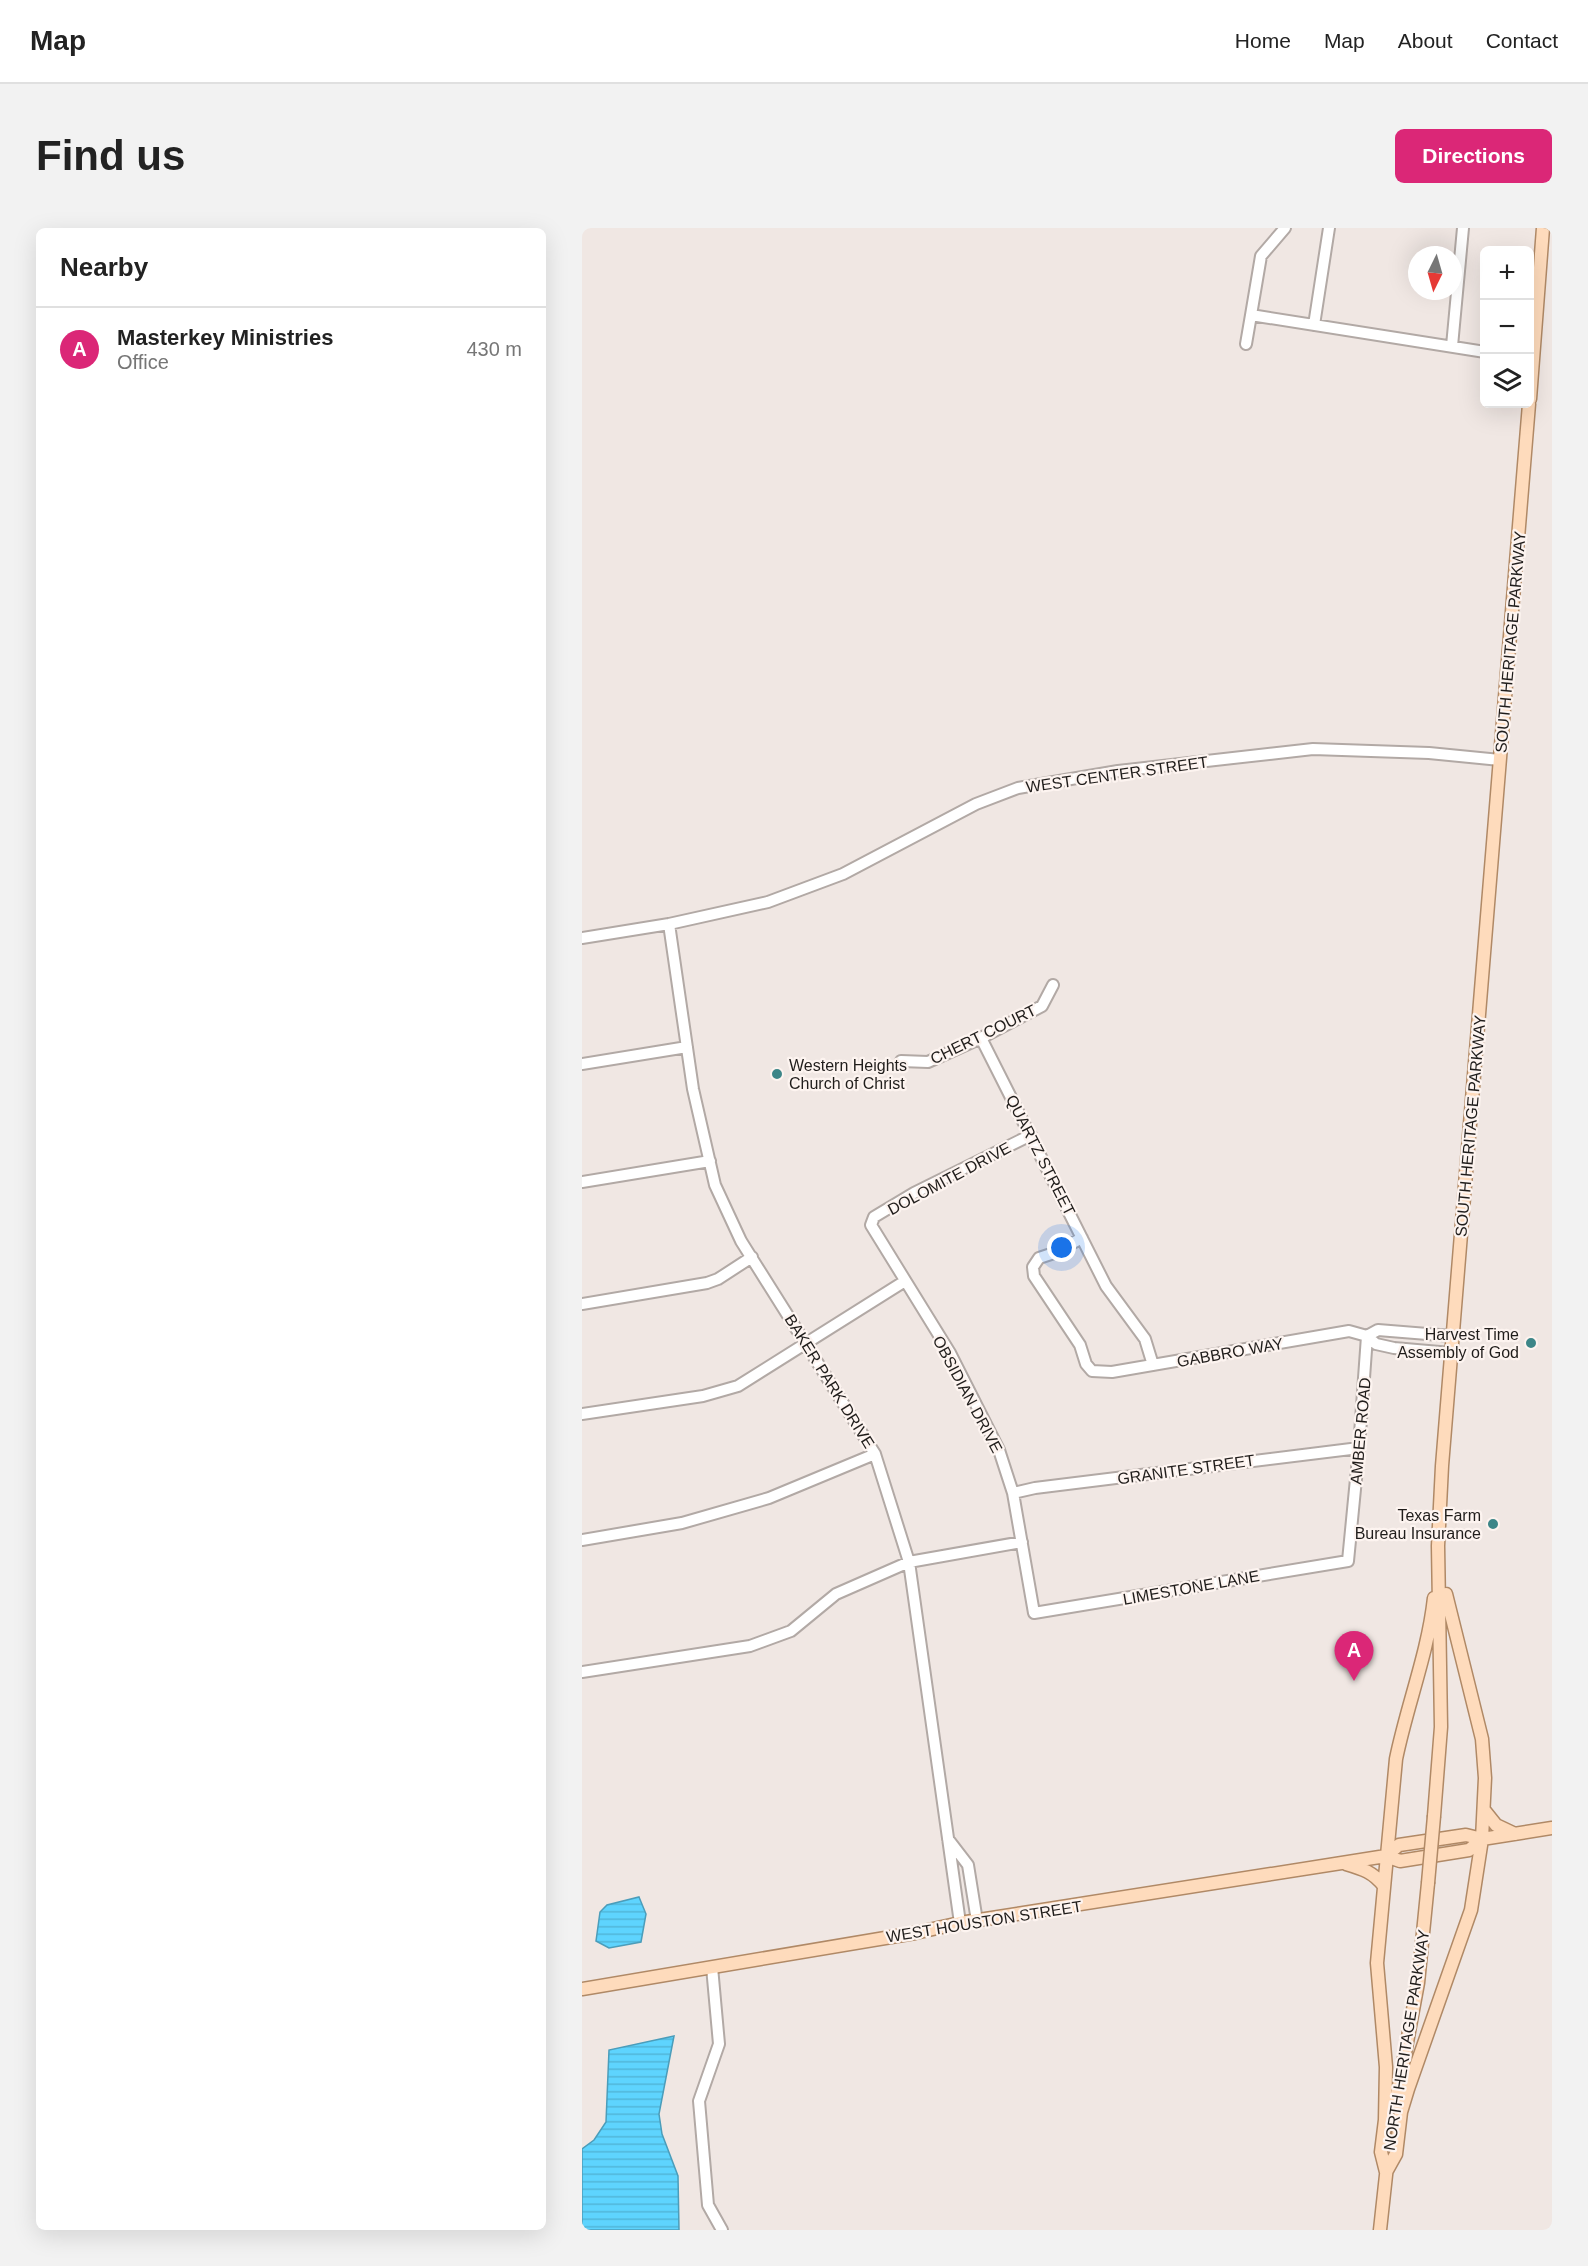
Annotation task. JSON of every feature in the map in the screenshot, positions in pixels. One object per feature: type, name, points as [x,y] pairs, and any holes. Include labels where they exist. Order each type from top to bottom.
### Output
[{"type":"main road","name":"SOUTH HERITAGE PARKWAY","points":[[1531,354],[1543,228]]},
{"type":"main road","name":"SOUTH HERITAGE PARKWAY","points":[[1431,1850],[1441,1727],[1438,1546],[1442,1466],[1528,408]]},
{"type":"main road","points":[[1386,2172],[1396,2154],[1401,2112],[1407,2089],[1471,1910],[1482,1839],[1485,1778],[1482,1738],[1448,1608],[1438,1546]]},
{"type":"main road","points":[[1386,2172],[1382,2152],[1386,2067],[1377,1963],[1396,1760],[1434,1602],[1438,1546]]},
{"type":"main road","points":[[1484,1810],[1496,1825],[1515,1834]]},
{"type":"main road","name":"WEST HOUSTON STREET","points":[[582,1989],[915,1933],[960,1923],[1386,1856],[1399,1845],[1466,1835],[1482,1839],[1552,1828]]},
{"type":"main road","name":"NORTH HERITAGE PARKWAY","points":[[1380,2230],[1393,2121],[1418,1983],[1431,1850]]},
{"type":"main road","points":[[1342,1863],[1369,1871],[1384,1886]]},
{"type":"street","points":[[1246,344],[1261,256],[1285,228]]},
{"type":"street","points":[[1314,325],[1329,228]]},
{"type":"street","points":[[1452,346],[1463,228]]},
{"type":"street","points":[[1251,315],[1480,350]]},
{"type":"street","name":"WEST CENTER STREET","points":[[582,938],[669,924],[768,902],[843,874],[976,804],[1018,788],[1118,771],[1313,749],[1429,753],[1500,760]]},
{"type":"street","name":"BAKER PARK DRIVE","points":[[669,924],[693,1089],[715,1185],[741,1241],[875,1454],[909,1562],[960,1923]]},
{"type":"street","name":"CHERT COURT","points":[[901,1061],[928,1062],[981,1038],[1042,1006],[1053,985]]},
{"type":"street","name":"QUARTZ STREET","points":[[981,1038],[1106,1286],[1145,1339],[1153,1365]]},
{"type":"street","points":[[582,1064],[687,1047]]},
{"type":"street","name":"DOLOMITE DRIVE","points":[[871,1225],[874,1217],[914,1193],[1031,1135]]},
{"type":"street","points":[[582,1182],[710,1161]]},
{"type":"street","name":"OBSIDIAN DRIVE","points":[[871,1225],[950,1353],[999,1450],[1013,1493],[1034,1613]]},
{"type":"street","name":"GABBRO WAY","points":[[1082,1238],[1039,1258],[1033,1267],[1034,1276],[1080,1345],[1086,1364],[1092,1371],[1112,1372],[1349,1331],[1367,1336],[1376,1344],[1394,1348],[1451,1353]]},
{"type":"street","points":[[582,1304],[707,1283],[718,1279],[752,1257]]},
{"type":"street","points":[[582,1414],[703,1396],[738,1386],[905,1281]]},
{"type":"street","name":"GABBRO WAY","points":[[1367,1336],[1378,1330],[1452,1336]]},
{"type":"street","name":"AMBER ROAD","points":[[1348,1561],[1367,1336]]},
{"type":"street","name":"GRANITE STREET","points":[[1013,1493],[1035,1488],[1359,1448]]},
{"type":"street","points":[[582,1540],[682,1524],[769,1498],[875,1454]]},
{"type":"street","points":[[582,1672],[750,1646],[791,1631],[836,1594],[909,1562],[1022,1542]]},
{"type":"street","name":"LIMESTONE LANE","points":[[1034,1613],[1348,1561]]},
{"type":"street","points":[[948,1838],[968,1865],[977,1921]]},
{"type":"street","points":[[712,1967],[719,2044],[699,2101],[708,2205],[722,2230]]},
{"type":"water","points":[[639,1897],[646,1914],[641,1942],[609,1948],[596,1941],[600,1912],[607,1905]]},
{"type":"water","points":[[674,2036],[659,2114],[662,2134],[678,2176],[679,2230],[582,2230],[582,2149],[594,2140],[606,2122],[609,2050]]},
{"type":"place","name":"Western Heights Church of Christ","points":[[777,1074]]},
{"type":"place","name":"Harvest Time Assembly of God","points":[[1531,1343]]},
{"type":"place","name":"Texas Farm Bureau Insurance","points":[[1493,1524]]},
{"type":"place","name":"Masterkey Ministries","points":[[1354,1681]]}]
